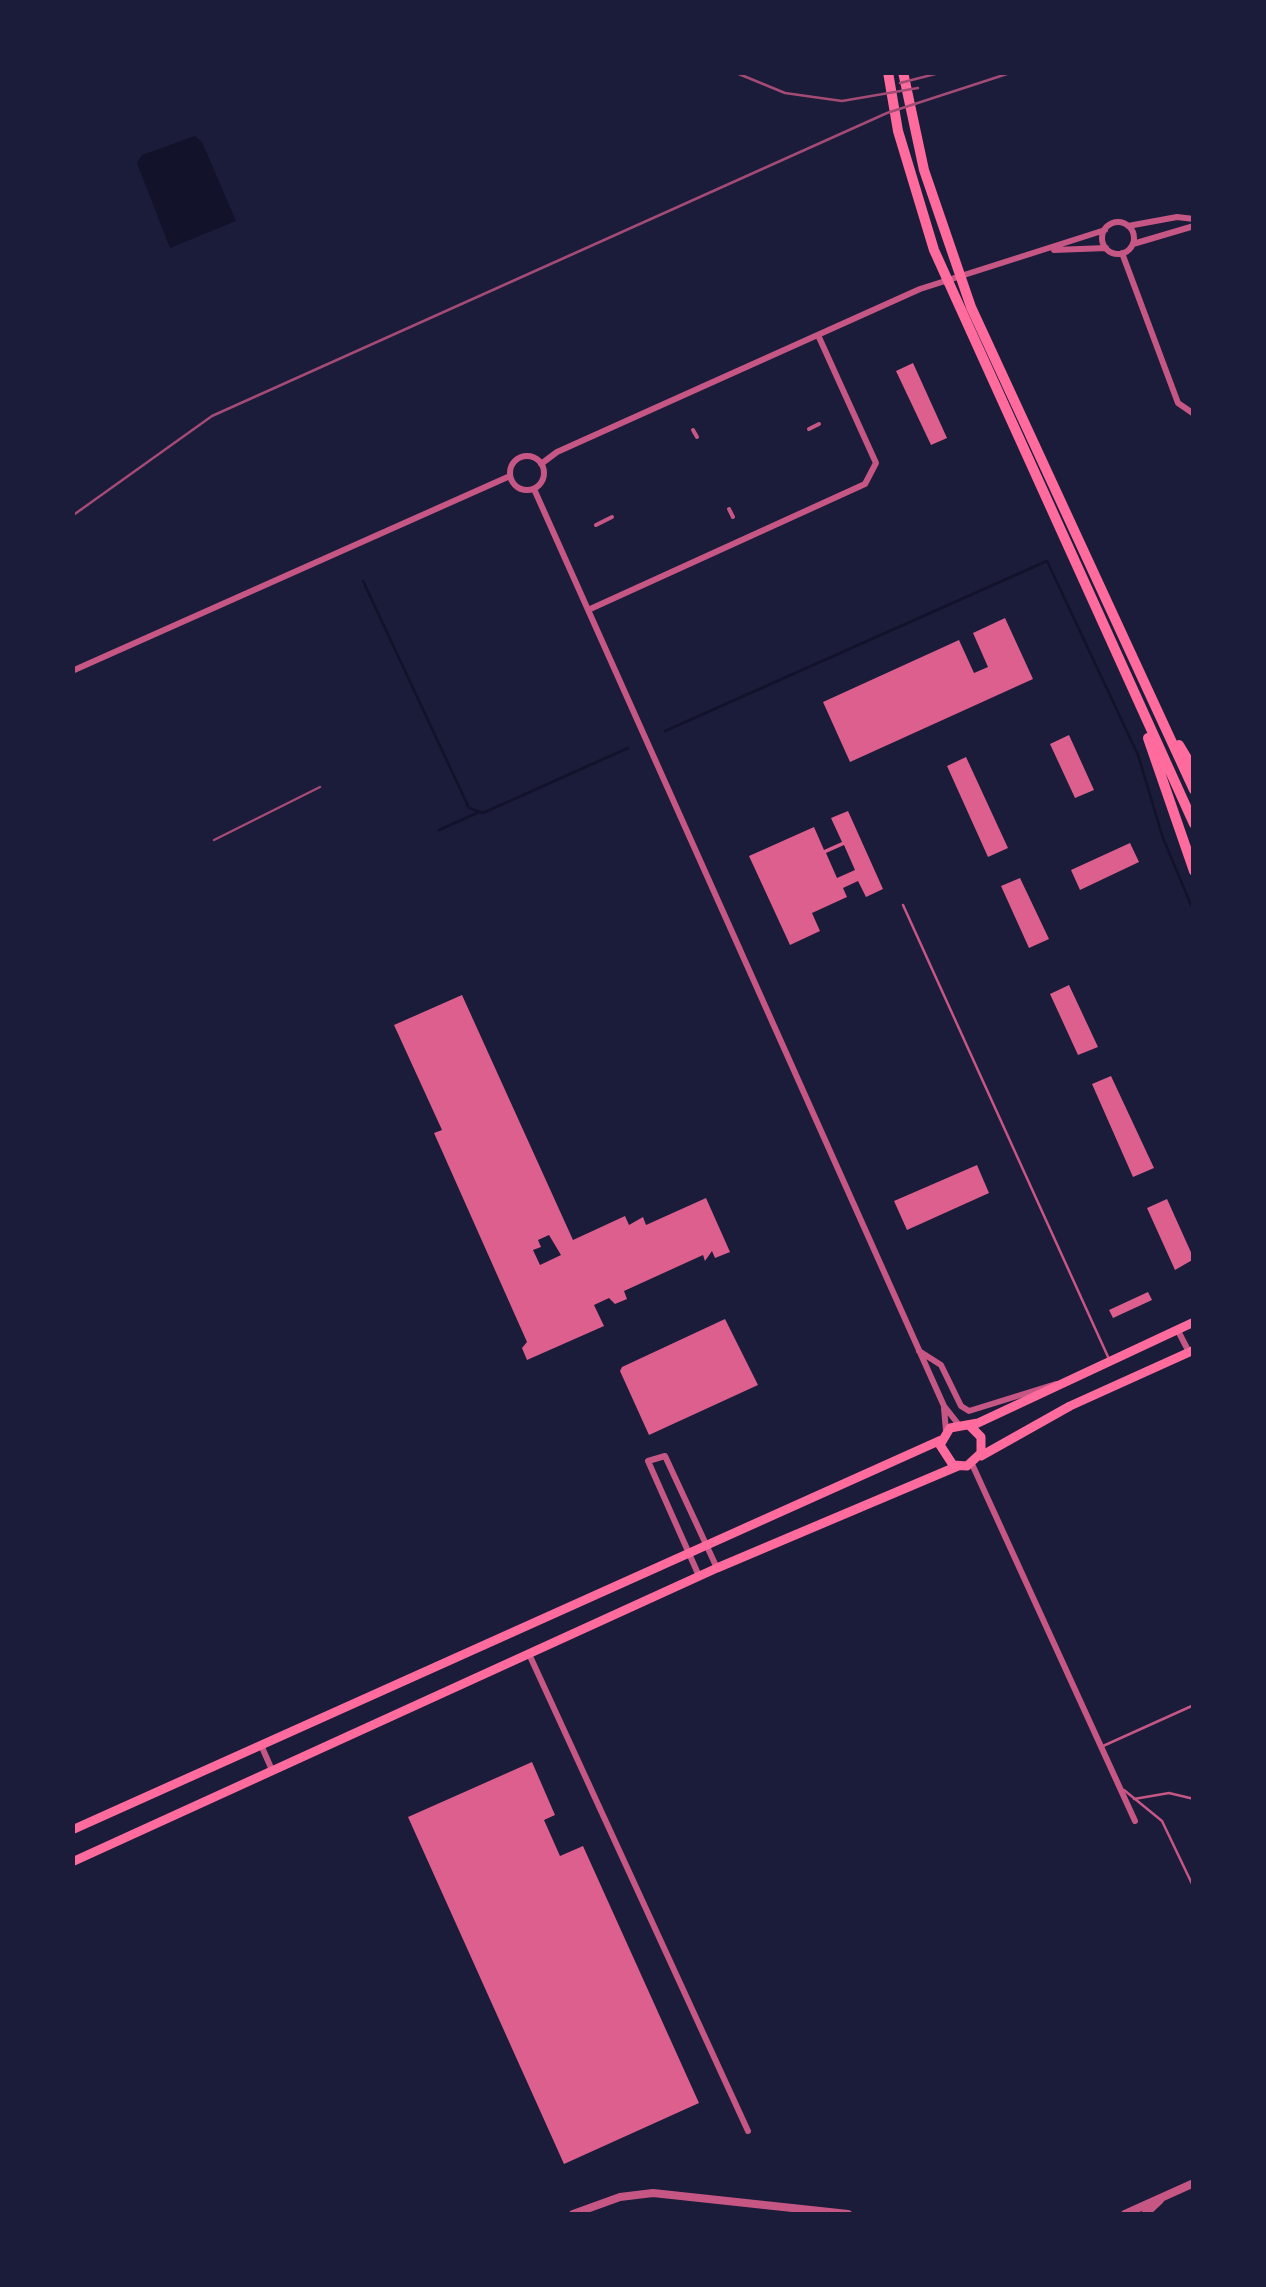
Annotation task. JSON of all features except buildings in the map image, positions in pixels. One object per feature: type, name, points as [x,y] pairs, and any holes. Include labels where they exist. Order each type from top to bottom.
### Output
[{"type":"highway","points":[[888,72],[898,130],[934,250],[958,310],[1194,824]]},
{"type":"highway","points":[[904,72],[912,123],[948,246],[971,306],[1194,790]]},
{"type":"highway","points":[[1128,680],[1194,870]]},
{"type":"highway","points":[[1157,708],[1194,770]]},
{"type":"main road","points":[[72,1830],[1194,1322]]},
{"type":"main road","points":[[72,1862],[717,1568],[975,1461],[997,1443],[1191,1351]]},
{"type":"main road","points":[[965,1426],[981,1437],[975,1461]]},
{"type":"main road","points":[[944,1436],[945,1459],[958,1466]]},
{"type":"street","points":[[541,464],[557,452],[920,289],[1048,250],[1118,222],[1128,226],[1177,217],[1194,222]]},
{"type":"street","points":[[1122,254],[1133,244],[1194,222]]},
{"type":"street","points":[[1128,226],[1133,244]]},
{"type":"street","points":[[1105,230],[1106,248]]},
{"type":"street","points":[[1048,250],[1106,248],[1122,254],[1178,403],[1194,414]]},
{"type":"street","points":[[588,610],[865,484],[876,462],[818,335]]},
{"type":"street","points":[[809,429],[819,424]]},
{"type":"street","points":[[693,430],[697,437]]},
{"type":"street","points":[[72,671],[510,476],[519,458],[528,456],[541,464]]},
{"type":"street","points":[[510,476],[520,489],[534,489],[543,480],[541,464]]},
{"type":"street","points":[[534,489],[918,1350],[944,1406],[965,1426]]},
{"type":"street","points":[[729,509],[733,516]]},
{"type":"street","points":[[596,525],[612,517]]},
{"type":"street","points":[[1178,1329],[1191,1351]]},
{"type":"street","points":[[918,1350],[941,1366],[961,1406],[969,1412],[1056,1384]]},
{"type":"street","points":[[944,1406],[944,1436]]},
{"type":"street","points":[[699,1576],[648,1461],[665,1456],[717,1568]]},
{"type":"street","points":[[975,1461],[1135,1821]]},
{"type":"street","points":[[528,1653],[748,2130]]},
{"type":"street","points":[[261,1746],[272,1770]]},
{"type":"street","points":[[1125,2214],[1194,2183]]},
{"type":"street","points":[[574,2214],[620,2197],[652,2193],[848,2214]]},
{"type":"street","points":[[1145,2214],[1163,2197]]},
{"type":"lane","points":[[903,905],[1110,1360]]},
{"type":"lane","points":[[1102,1746],[1194,1705]]},
{"type":"lane","points":[[1119,1786],[1162,1821],[1194,1888]]},
{"type":"lane","points":[[1133,1799],[1165,1793],[1194,1798]]},
{"type":"shaded area","points":[[195,136],[202,142],[236,221],[170,248],[137,163],[142,155]]},
{"type":"waterway","points":[[665,731],[1047,561],[1138,755],[1163,838],[1194,912]]},
{"type":"waterway","points":[[363,581],[469,808],[483,813],[628,748]]},
{"type":"waterway","points":[[439,830],[477,813]]},
{"type":"railway","points":[[734,72],[785,93],[842,101],[918,88]]},
{"type":"railway","points":[[900,83],[943,72]]},
{"type":"railway","points":[[72,516],[212,416],[887,113],[1013,72]]},
{"type":"railway","points":[[214,840],[320,787]]}]
